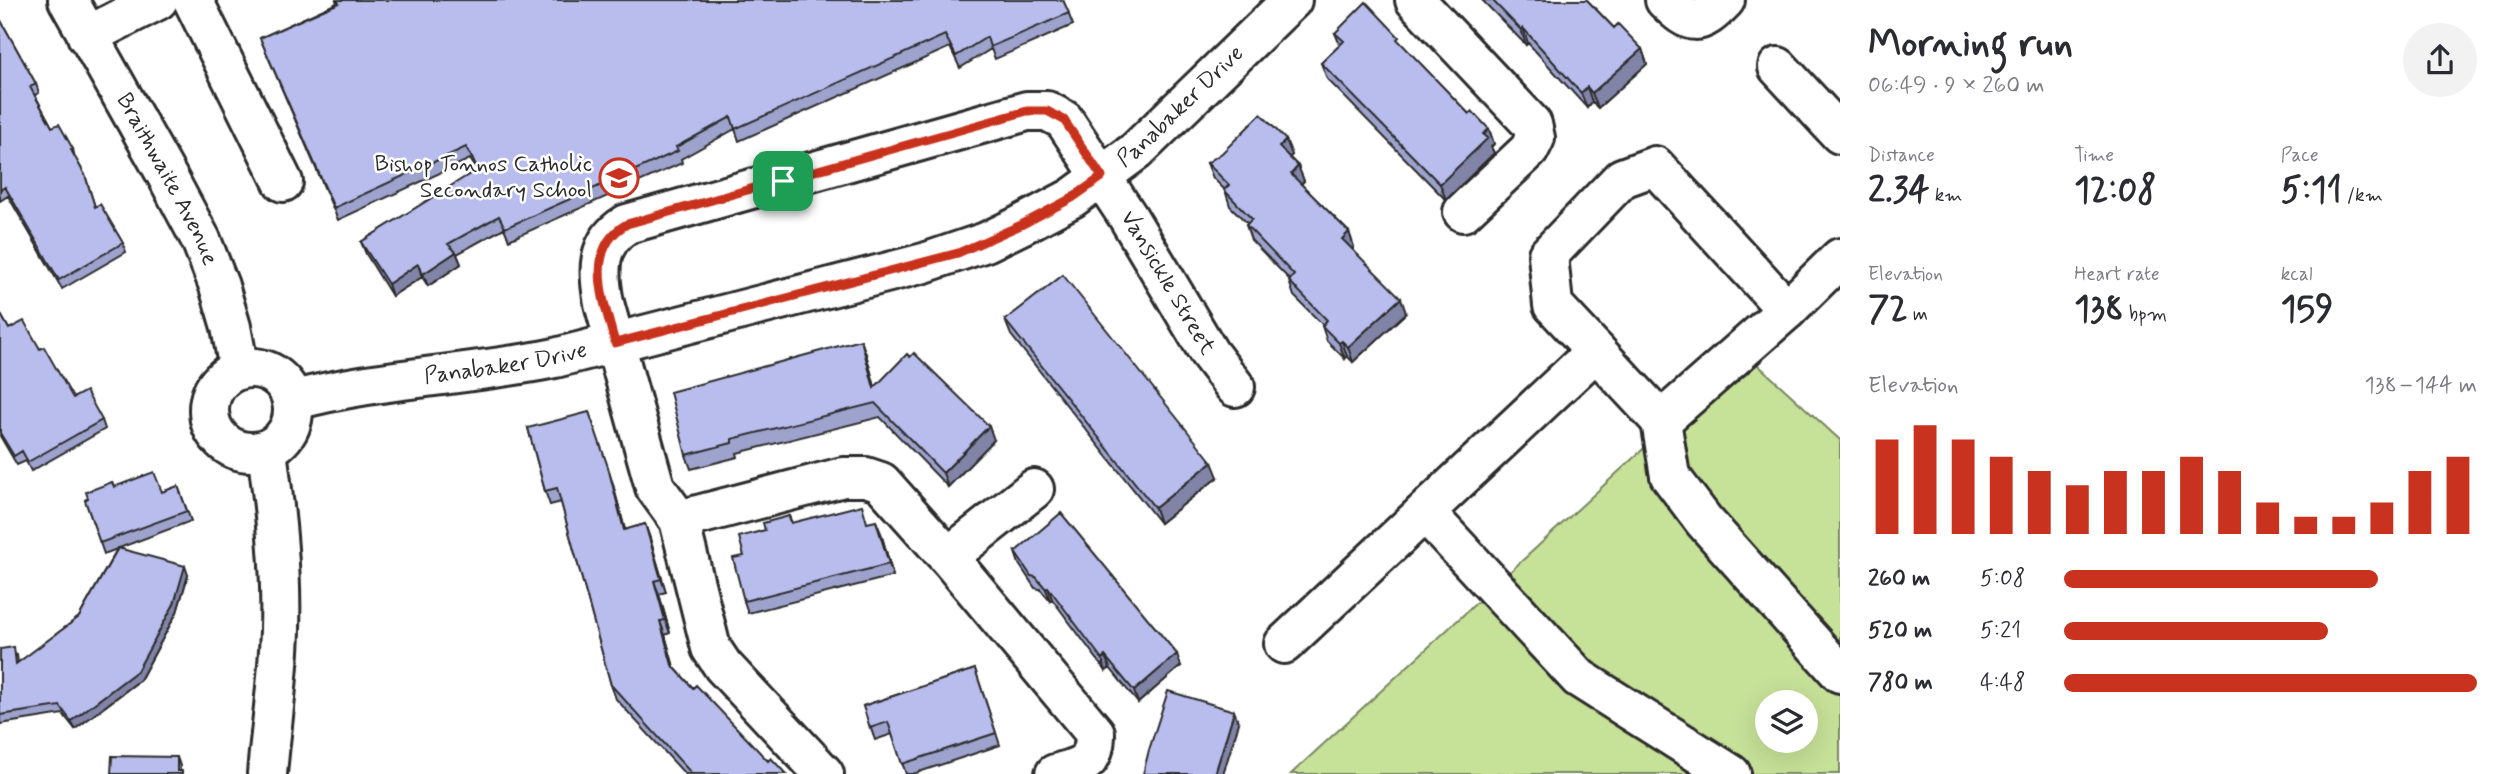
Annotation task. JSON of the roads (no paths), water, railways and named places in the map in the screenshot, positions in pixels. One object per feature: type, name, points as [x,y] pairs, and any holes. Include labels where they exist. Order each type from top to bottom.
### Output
[{"type":"street","name":"Braithwaite Avenue","points":[[68,0],[201,240],[219,286],[239,369]]},
{"type":"street","points":[[87,36],[158,0]]},
{"type":"street","points":[[192,0],[283,182]]},
{"type":"street","name":"Panabaker Drive","points":[[292,401],[329,390],[517,366],[958,253],[1021,225],[1072,198],[1102,177],[1136,151],[1292,0]]},
{"type":"street","points":[[1415,0],[1532,124],[1535,138],[1530,150],[1463,212]]},
{"type":"street","points":[[1665,0],[1682,17],[1695,21],[1710,16],[1726,0]]},
{"type":"street","points":[[1777,67],[1840,134]]},
{"type":"street","name":"Vansickle Street","points":[[680,520],[656,487],[615,343],[599,278],[601,258],[607,241],[627,224],[1027,111],[1047,111],[1064,120],[1102,177],[1209,353],[1235,387]]},
{"type":"street","points":[[1787,310],[1656,166],[1622,178],[1548,255],[1553,305],[1661,421],[1670,476],[1704,521],[1840,673]]},
{"type":"street","points":[[1661,421],[1787,310],[1840,258]]},
{"type":"street","points":[[1283,644],[1596,351]]},
{"type":"street","points":[[239,369],[266,370],[278,377],[287,388],[292,401],[293,414],[284,438],[267,451],[246,453],[230,448],[218,438],[210,423],[210,396],[226,375],[239,369]]},
{"type":"street","points":[[267,451],[277,524],[280,591],[280,631],[267,774]]},
{"type":"street","points":[[824,774],[723,666],[711,648],[680,520],[843,477],[866,477],[881,482],[889,489],[1095,733],[1091,757],[1084,765],[1055,774]]},
{"type":"street","points":[[948,557],[1034,489]]},
{"type":"street","points":[[1425,512],[1579,678],[1731,774]]},
{"type":"place","name":"Bishop Tonnos Catholic Secondary School","points":[[619,178]]}]
